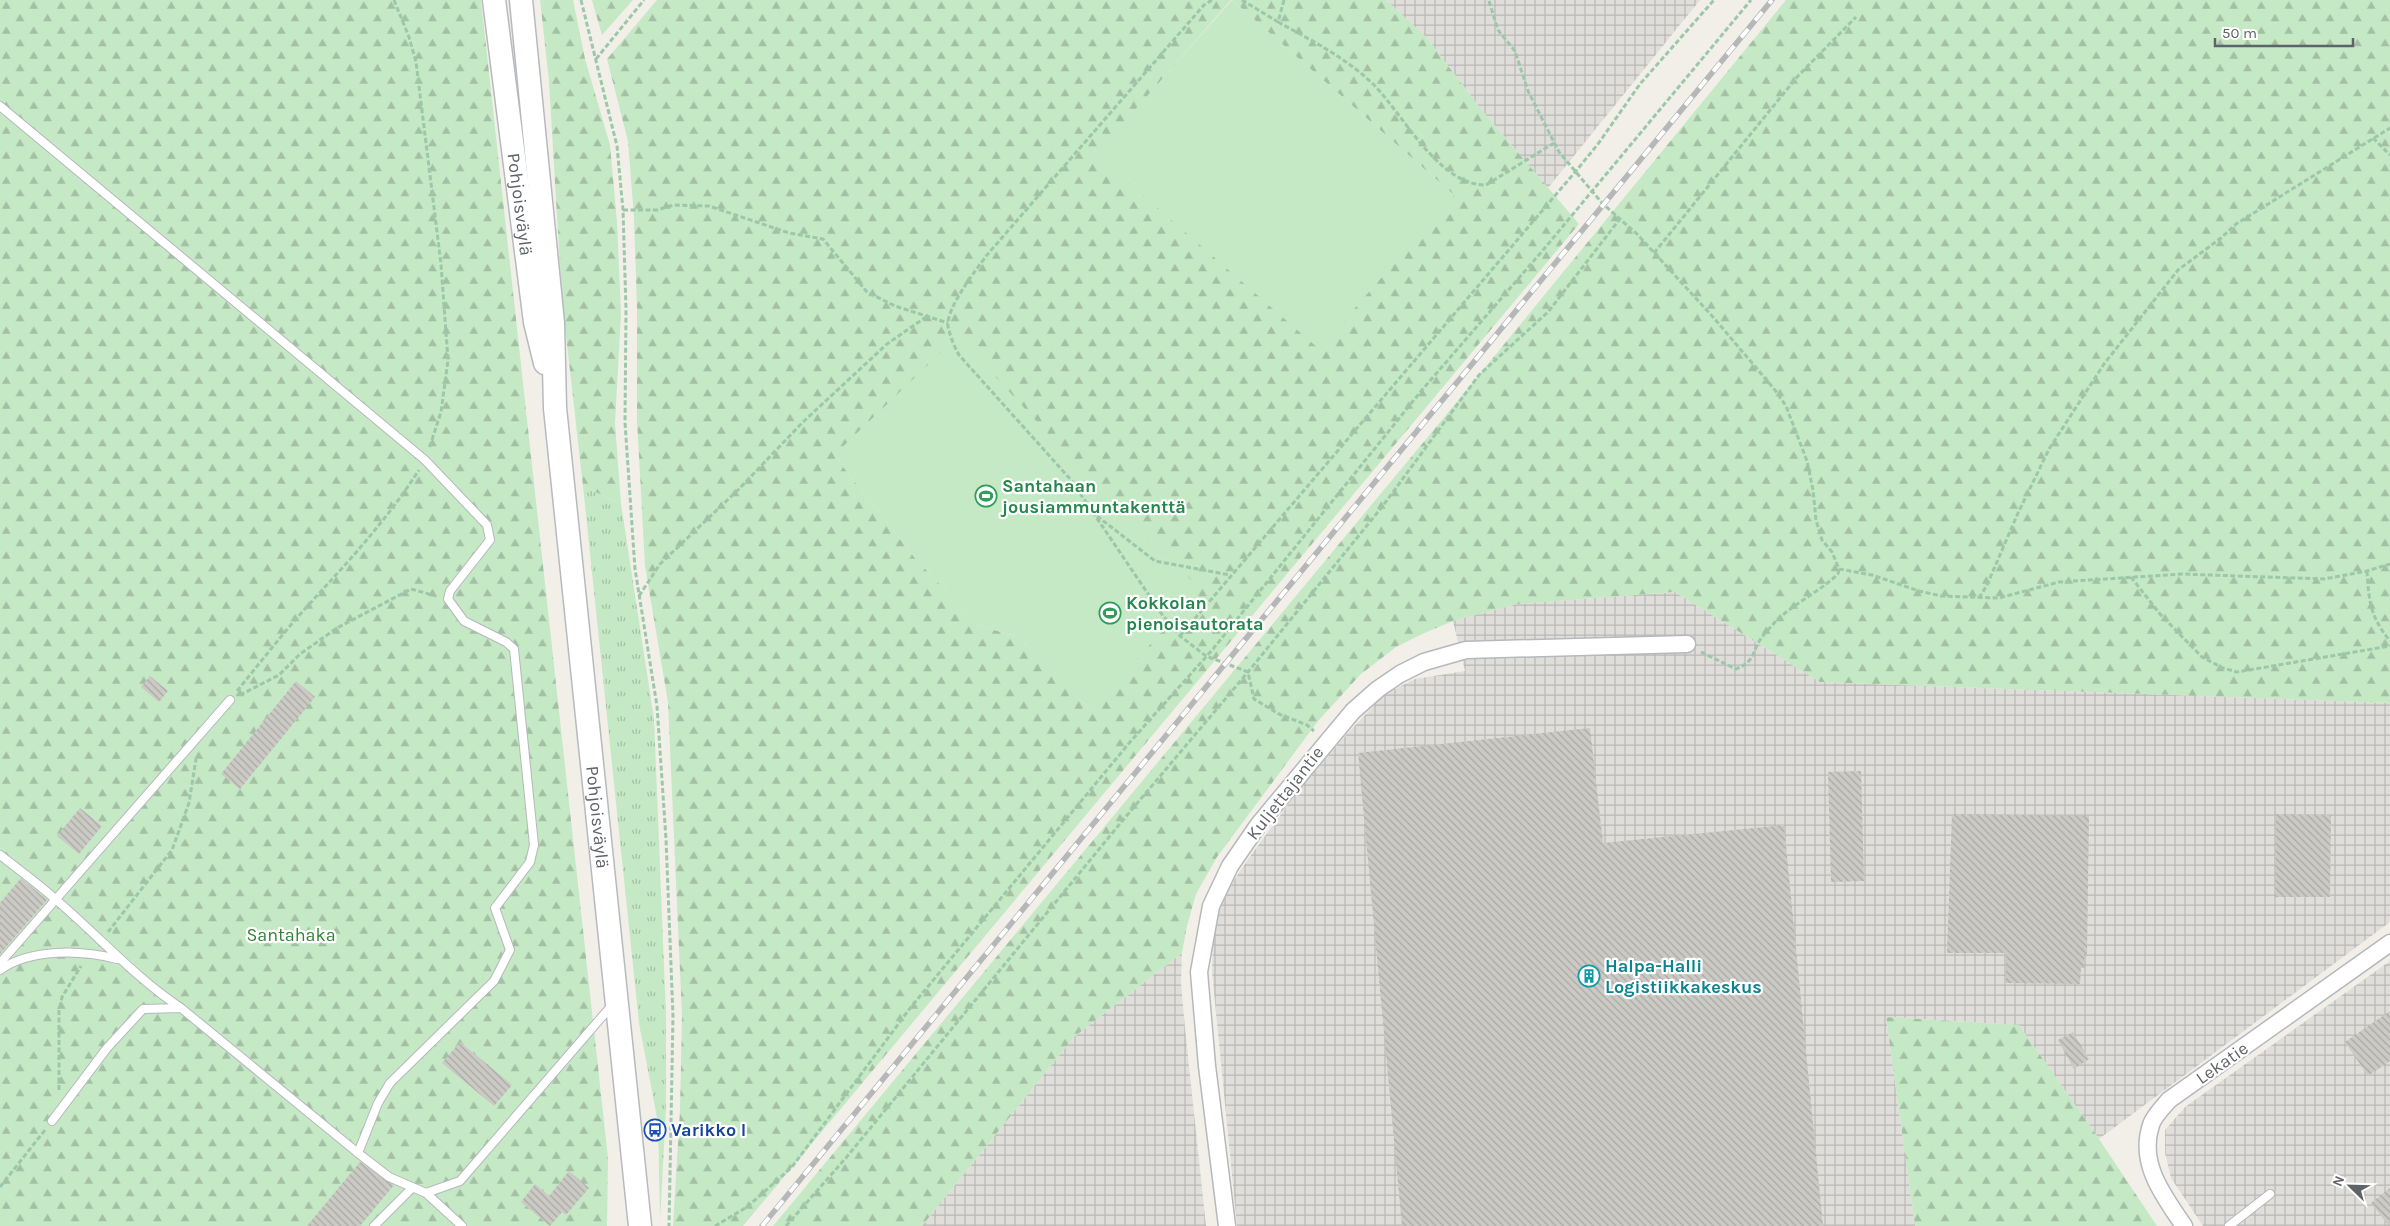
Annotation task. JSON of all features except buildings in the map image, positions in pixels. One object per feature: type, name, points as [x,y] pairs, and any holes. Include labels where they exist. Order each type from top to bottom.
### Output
[{"type":"main road","name":"Pohjoisväylä","points":[[494,0],[535,322],[555,408]]},
{"type":"main road","name":"Pohjoisväylä","points":[[521,0],[553,323],[555,408],[640,1226]]},
{"type":"street","name":"Kuljettajantie","points":[[1227,1226],[1207,1066],[1199,972],[1202,946],[1211,906],[1230,866],[1259,824],[1353,711],[1378,689],[1400,674],[1424,662],[1466,650],[1687,644]]},
{"type":"street","name":"Lekatie","points":[[2184,1226],[2154,1180],[2147,1153],[2151,1124],[2169,1100],[2390,943]]},
{"type":"lane","points":[[0,106],[425,460],[487,525],[490,540],[450,591],[448,599],[464,621],[506,642],[514,649],[534,844],[530,862],[495,908],[510,950],[494,981],[390,1083],[378,1103],[358,1153]]},
{"type":"lane","points":[[0,963],[230,700]]},
{"type":"lane","points":[[0,855],[55,898],[119,960],[160,994],[181,1008],[389,1177],[426,1193],[462,1226]]},
{"type":"lane","points":[[0,970],[27,957],[42,955],[90,954],[119,960]]},
{"type":"lane","points":[[426,1193],[460,1181],[617,998]]},
{"type":"lane","points":[[52,1121],[107,1048],[143,1009],[181,1008]]},
{"type":"lane","points":[[374,1226],[412,1188]]},
{"type":"lane","points":[[2229,1226],[2270,1194]]},
{"type":"path","points":[[230,700],[302,612],[351,560],[394,508],[425,460],[441,412],[448,360],[446,312],[416,62],[409,37],[394,0]]},
{"type":"path","points":[[581,0],[617,146],[623,210],[626,309],[625,423],[635,569],[657,706],[666,849],[673,1016],[668,1226]]},
{"type":"path","points":[[596,60],[644,0]]},
{"type":"path","points":[[1212,0],[1204,5],[987,255],[958,297],[948,324],[951,339],[959,355],[1071,480],[1161,613],[1180,636],[1206,656],[1248,672]]},
{"type":"path","points":[[1242,0],[1312,40],[1350,65],[1373,85],[1444,168],[1464,181],[1474,185],[1486,185],[1554,143]]},
{"type":"path","points":[[1278,22],[1284,0]]},
{"type":"path","points":[[1180,636],[1576,171],[1598,144],[1640,84],[1714,0]]},
{"type":"path","points":[[715,1226],[747,1207],[792,1167],[911,1007],[1130,742],[1206,656],[1416,398],[1544,249],[1591,190],[1752,0]]},
{"type":"path","points":[[1489,1],[1498,30],[1514,51],[1528,91],[1554,143],[1591,190],[1654,253],[1713,317],[1775,390],[1786,406],[1807,460],[1816,520],[1822,540],[1832,552],[1839,569],[1838,574],[1777,621],[1760,641],[1753,659],[1746,665],[1736,669],[1687,644]]},
{"type":"path","points":[[1654,253],[1797,77],[1856,17]]},
{"type":"path","points":[[1978,599],[1988,585],[2018,513],[2049,449],[2104,364],[2178,270],[2215,243],[2236,224],[2390,128]]},
{"type":"path","points":[[2373,138],[2390,155]]},
{"type":"path","points":[[623,210],[657,210],[674,205],[709,206],[789,233],[823,239],[867,292],[895,306],[948,324]]},
{"type":"path","points":[[786,1226],[845,1158],[1123,820],[1248,672],[1382,507],[1479,375],[1548,312],[1620,220]]},
{"type":"path","points":[[639,596],[660,564],[738,490],[803,422],[887,344],[926,317]]},
{"type":"path","points":[[1094,513],[1155,561],[1230,575]]},
{"type":"path","points":[[1839,569],[1872,575],[1919,591],[1978,599],[1998,598],[2059,582],[2182,574],[2324,579],[2367,571],[2390,564]]},
{"type":"path","points":[[2367,571],[2369,606],[2378,626],[2390,641]]},
{"type":"path","points":[[2131,578],[2160,614],[2202,657],[2223,668],[2237,672],[2390,646]]},
{"type":"path","points":[[230,700],[279,675],[300,654],[337,628],[411,589],[448,599]]},
{"type":"path","points":[[1248,672],[1254,699],[1280,714],[1307,725],[1326,742]]},
{"type":"path","points":[[100,942],[172,850],[189,803],[197,755]]},
{"type":"path","points":[[0,1187],[52,1121],[59,1097],[59,1011],[70,982],[90,954]]},
{"type":"shaded area","points":[[1386,0],[1700,0],[1548,188],[1480,108],[1427,38]]},
{"type":"shaded area","points":[[1675,592],[1820,682],[2390,703],[2390,922],[2099,1139],[2019,1025],[1886,1017],[1915,1226],[1237,1226],[1212,972],[1213,939],[1219,910],[1232,883],[1251,855],[1298,791],[1346,735],[1385,694],[1415,679],[1465,671],[1453,621],[1517,604]]},
{"type":"shaded area","points":[[1182,953],[1181,983],[1206,1226],[922,1226],[1074,1037]]},
{"type":"shaded area","points":[[2390,961],[2390,1226],[2203,1226],[2171,1178],[2165,1153],[2165,1130],[2185,1107]]},
{"type":"green space","name":"Santahaka","points":[[0,0],[481,0],[608,1158],[607,1226],[0,1226]]},
{"type":"green space","points":[[540,0],[573,0],[585,59],[610,145],[617,222],[621,314],[615,423],[621,504],[583,486],[562,300],[549,81]]},
{"type":"green space","points":[[592,0],[633,0],[602,35]]},
{"type":"green space","points":[[657,0],[1231,0],[1097,154],[1454,195],[1232,0],[1386,0],[1427,38],[1480,108],[1579,224],[743,1226],[673,1226],[680,1110],[682,1016],[668,702],[645,566],[637,420],[637,307],[634,217],[628,141],[607,59]],"holes":[[[834,455],[1132,525],[1200,589],[1090,710],[1018,637],[978,625],[915,558]]]},
{"type":"green space","points":[[1232,0],[1454,195],[1319,349],[1096,154]]},
{"type":"green space","points":[[1786,0],[2390,0],[2390,703],[1820,682],[1675,592],[1517,604],[1453,621],[1396,647],[1361,674],[1318,721],[1217,857],[1196,894],[1182,953],[1074,1037],[922,1226],[773,1226],[1456,403]]},
{"type":"green space","name":"Santahaan jousiammuntakenttä","points":[[958,336],[1132,525],[1201,589],[1090,710],[1018,637],[978,625],[915,558],[834,455]]},
{"type":"green space","points":[[583,486],[621,504],[654,719],[666,1016],[666,1109],[660,1220],[658,1123],[639,1023]]},
{"type":"green space","points":[[1886,1017],[2019,1025],[2157,1226],[1915,1226]]},
{"type":"railway","points":[[762,1226],[1772,0]]},
{"type":"place","name":"Santahaan jousiammuntakenttä","points":[[986,496]]},
{"type":"place","name":"Kokkolan pienoisautorata","points":[[1110,613]]},
{"type":"place","name":"Halpa-Halli Logistiikkakeskus","points":[[1589,976]]},
{"type":"place","name":"Varikko I","points":[[655,1130]]}]
